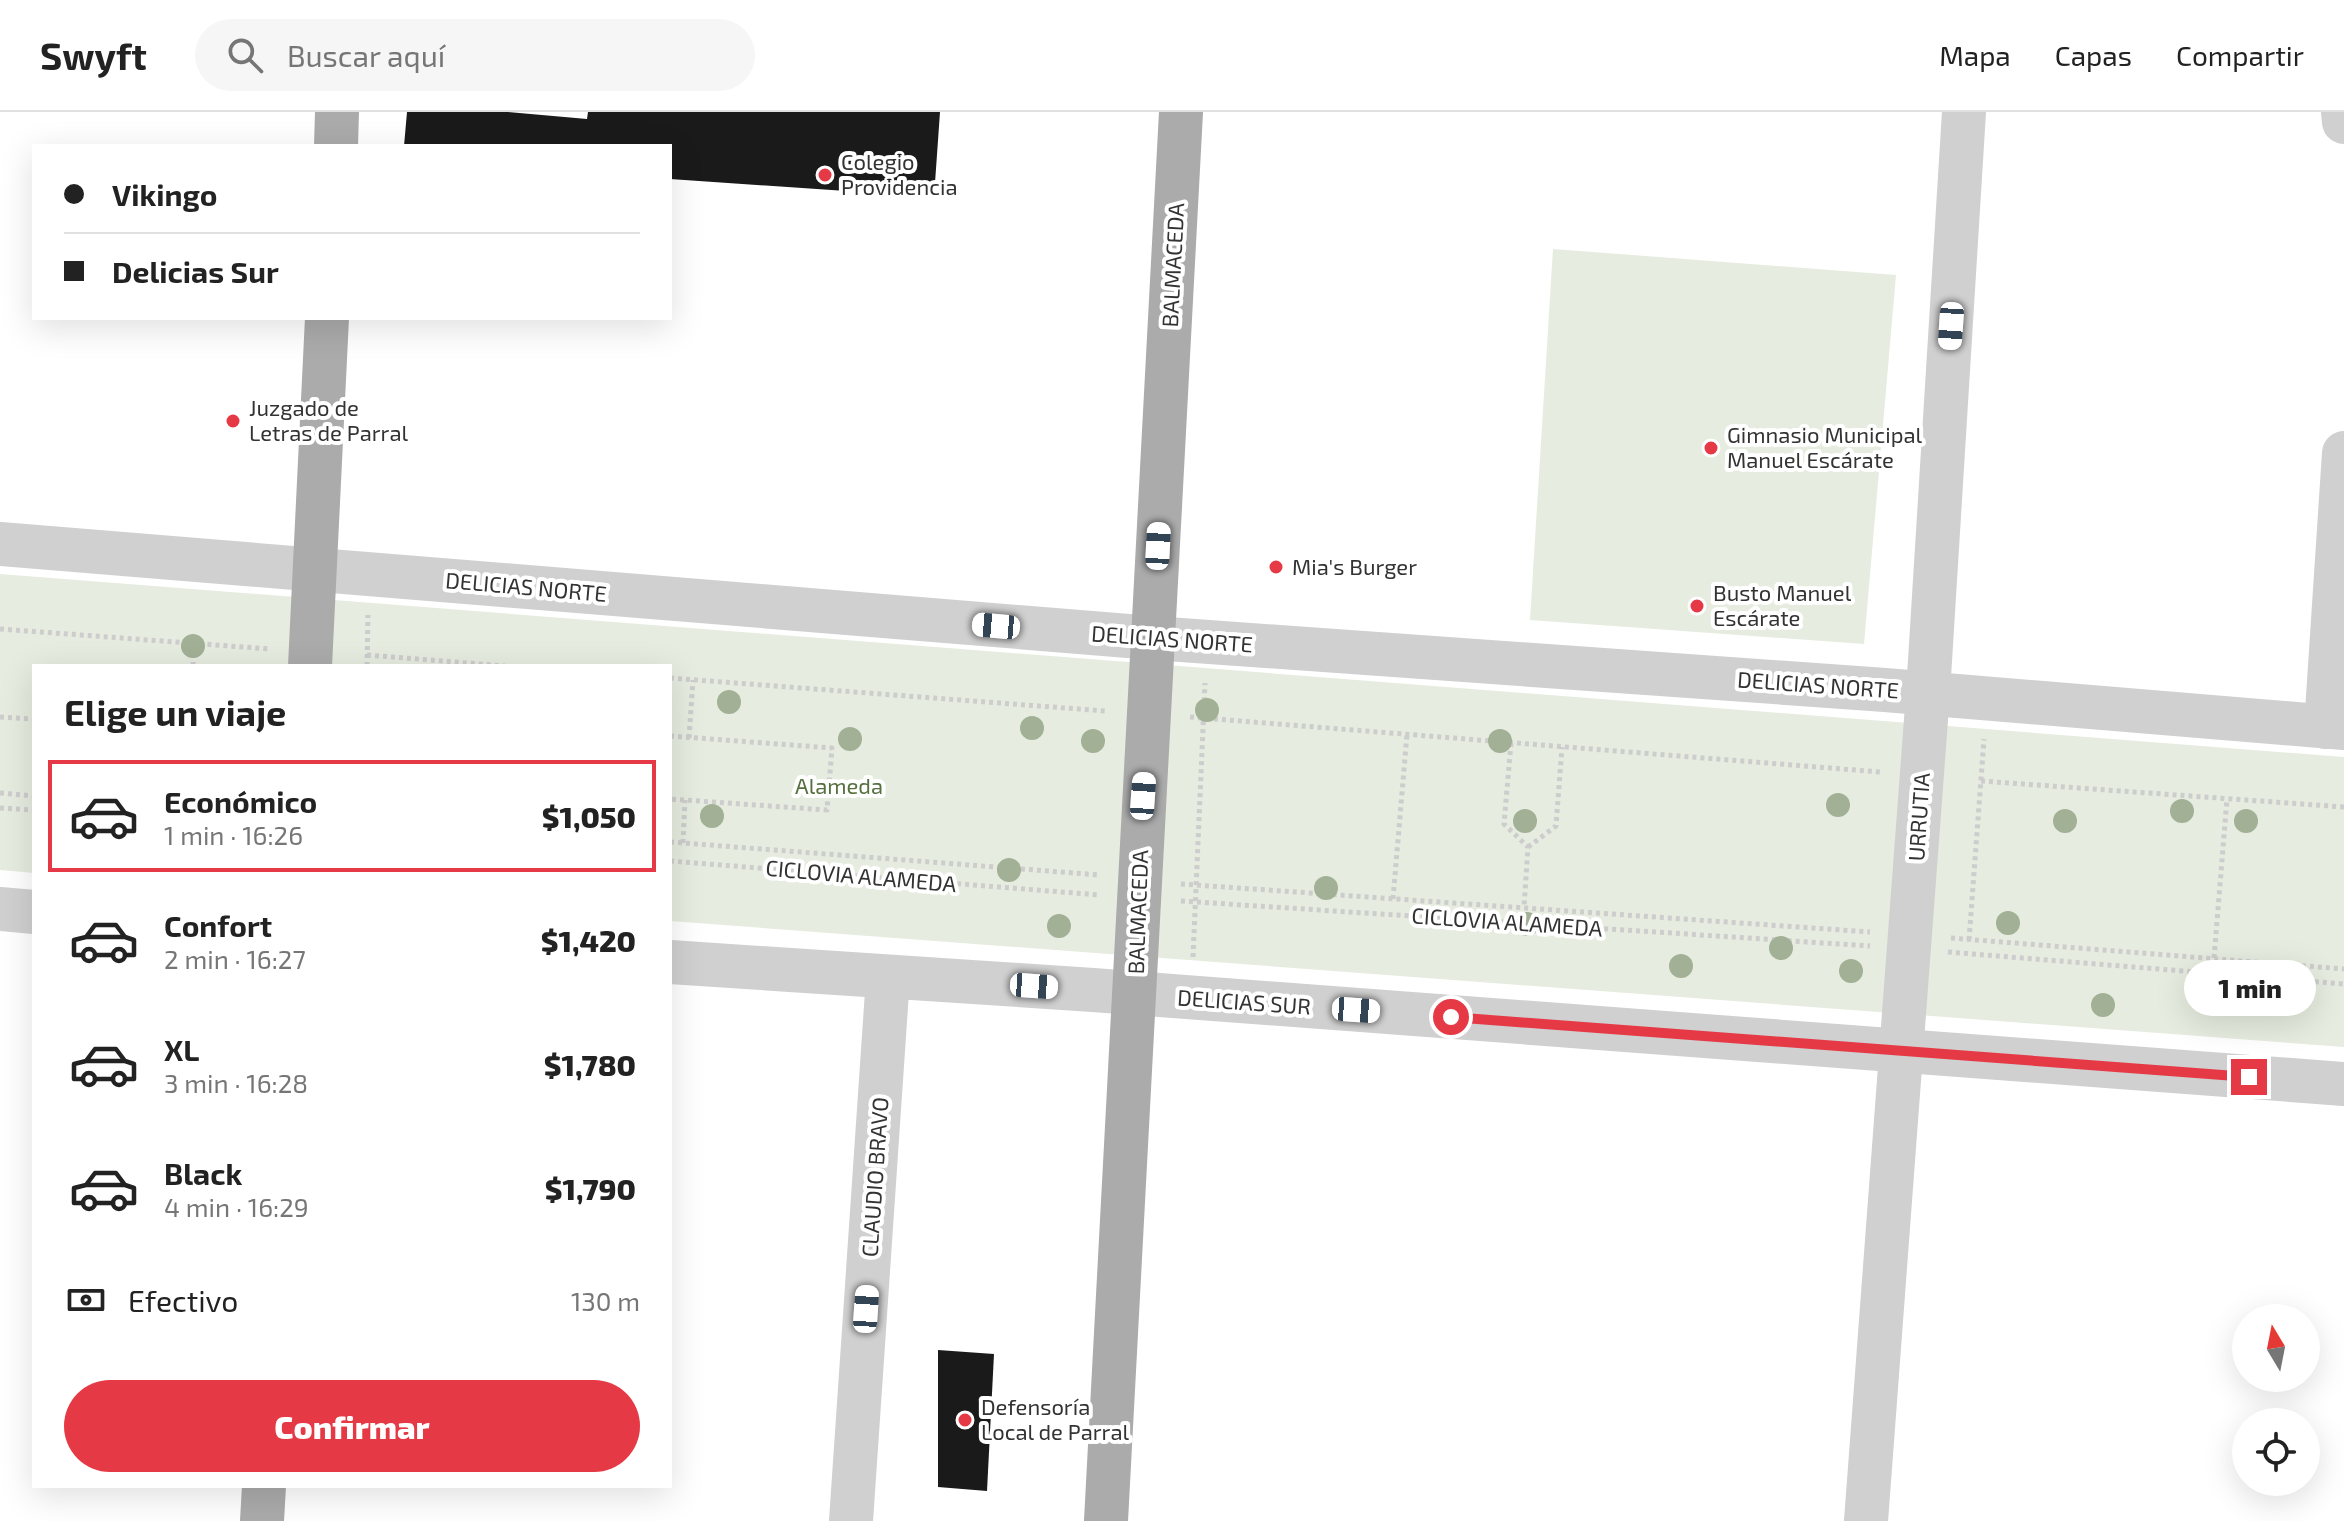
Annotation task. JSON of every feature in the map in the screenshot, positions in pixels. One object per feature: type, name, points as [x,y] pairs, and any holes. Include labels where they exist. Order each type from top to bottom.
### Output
[{"type":"main road","points":[[336,144],[337,112]]},
{"type":"main road","name":"BALMACEDA","points":[[1106,1521],[1135,994],[1114,891],[1149,714],[1181,112]]},
{"type":"main road","points":[[293,658],[314,569],[327,320]]},
{"type":"main road","points":[[262,1521],[264,1488]]},
{"type":"street","name":"URRUTIA","points":[[1866,1521],[1928,693],[1964,112]]},
{"type":"street","points":[[2343,112],[2344,122]]},
{"type":"street","points":[[2335,728],[2344,453]]},
{"type":"street","name":"DELICIAS NORTE","points":[[0,544],[1153,638],[1928,693],[2335,728]]},
{"type":"street","points":[[0,909],[32,912]]},
{"type":"street","name":"DELICIAS SUR","points":[[672,962],[2344,1084]]},
{"type":"street","name":"CLAUDIO BRAVO","points":[[851,1521],[888,977]]},
{"type":"path","points":[[0,629],[194,643],[293,658]]},
{"type":"path","points":[[193,664],[194,643]]},
{"type":"path","points":[[367,655],[459,664]]},
{"type":"path","points":[[672,678],[1880,772]]},
{"type":"path","points":[[689,738],[693,680]]},
{"type":"path","points":[[1969,940],[1987,698]]},
{"type":"path","points":[[1105,711],[1105,726]]},
{"type":"path","points":[[0,717],[32,719]]},
{"type":"path","points":[[1393,899],[1407,734]]},
{"type":"path","points":[[672,736],[832,748],[827,810],[672,799]]},
{"type":"path","points":[[1511,743],[1504,824],[1528,847]]},
{"type":"path","points":[[1524,907],[1528,847],[1556,826],[1562,747]]},
{"type":"path","points":[[1981,781],[2344,807]]},
{"type":"path","points":[[0,793],[32,796]]},
{"type":"path","points":[[2214,958],[2227,799]]},
{"type":"path","points":[[683,843],[685,800]]},
{"type":"path","points":[[0,808],[32,810]]},
{"type":"path","points":[[672,842],[1114,891],[1196,886],[1524,907],[1910,942],[1969,940],[2344,969]]},
{"type":"path","points":[[1099,860],[1114,891]]},
{"type":"path","name":"CICLOVIA ALAMEDA","points":[[672,861],[1910,942],[2344,984]]},
{"type":"green space","name":"Gimnasio Municipal Manuel Escárate","points":[[1553,249],[1896,275],[1864,644],[1530,620]]},
{"type":"green space","name":"Alameda","points":[[0,574],[2344,757],[2344,1047],[672,921],[672,664],[32,664],[32,873],[0,870]]},
{"type":"building","name":"Colegio Providencia","points":[[407,112],[508,112],[587,119],[588,112],[940,112],[934,197],[672,179],[672,144],[404,144]]},
{"type":"building","name":"Defensoría Local de Parral","points":[[938,1350],[994,1354],[987,1491],[938,1487]]},
{"type":"place","name":"Colegio Providencia","points":[[825,175]]},
{"type":"place","name":"Juzgado de Letras de Parral","points":[[233,421]]},
{"type":"place","name":"Gimnasio Municipal Manuel Escárate","points":[[1711,448]]},
{"type":"place","name":"Mia's Burger","points":[[1276,567]]},
{"type":"place","name":"Busto Manuel Escárate","points":[[1697,606]]},
{"type":"place","name":"Defensoría Local de Parral","points":[[965,1420]]},
{"type":"route","points":[[1451,1017],[2249,1077]]}]
